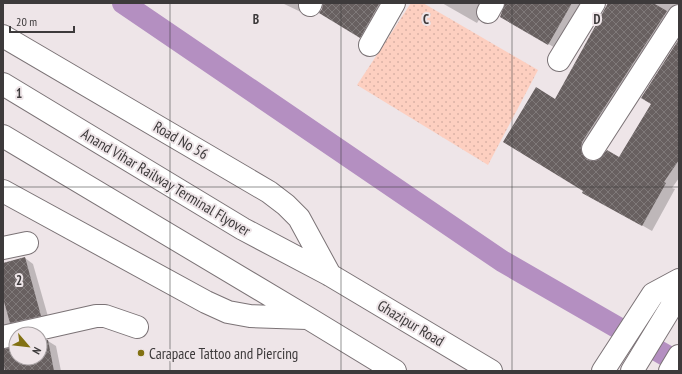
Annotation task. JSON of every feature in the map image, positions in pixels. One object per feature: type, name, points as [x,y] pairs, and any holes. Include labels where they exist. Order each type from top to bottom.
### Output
[{"type":"main road","points":[[370,45],[394,3]]},
{"type":"main road","points":[[559,60],[594,3]]},
{"type":"main road","points":[[593,149],[679,16]]},
{"type":"main road","name":"Road No 56","points":[[3,36],[269,192],[286,205],[299,218],[330,275]]},
{"type":"main road","name":"Anand Vihar Railway Terminal Flyover","points":[[3,84],[243,228],[330,275]]},
{"type":"main road","points":[[3,136],[395,371]]},
{"type":"main road","points":[[3,191],[206,302],[228,312],[250,316],[308,318]]},
{"type":"main road","points":[[3,248],[26,243]]},
{"type":"main road","name":"Ghazipur Road","points":[[330,275],[480,368]]},
{"type":"main road","points":[[604,371],[653,294],[679,280]]},
{"type":"main road","points":[[632,371],[677,298]]},
{"type":"main road","points":[[3,337],[96,316],[105,316],[137,327]]},
{"type":"main road","points":[[670,371],[679,356]]},
{"type":"shaded area","points":[[411,3],[423,3],[538,70],[488,165],[357,85]]},
{"type":"building","points":[[323,3],[379,4],[360,38],[319,13],[322,9]]},
{"type":"building","points":[[505,3],[572,3],[548,45],[500,17]]},
{"type":"building","points":[[608,3],[653,3],[667,11],[582,142],[582,154],[587,160],[598,160],[607,150],[619,157],[651,104],[641,98],[679,39],[679,160],[664,182],[666,183],[642,226],[582,193],[583,191],[503,142],[536,87],[555,99]]},
{"type":"building","points":[[25,257],[41,316],[10,323],[3,298],[3,263]]},
{"type":"building","points":[[48,340],[54,371],[5,371],[3,349],[8,348],[8,366],[48,366]]},
{"type":"waterway","points":[[123,3],[502,261],[679,363]]},
{"type":"place","name":"Carapace Tattoo and Piercing","points":[[141,353]]}]
